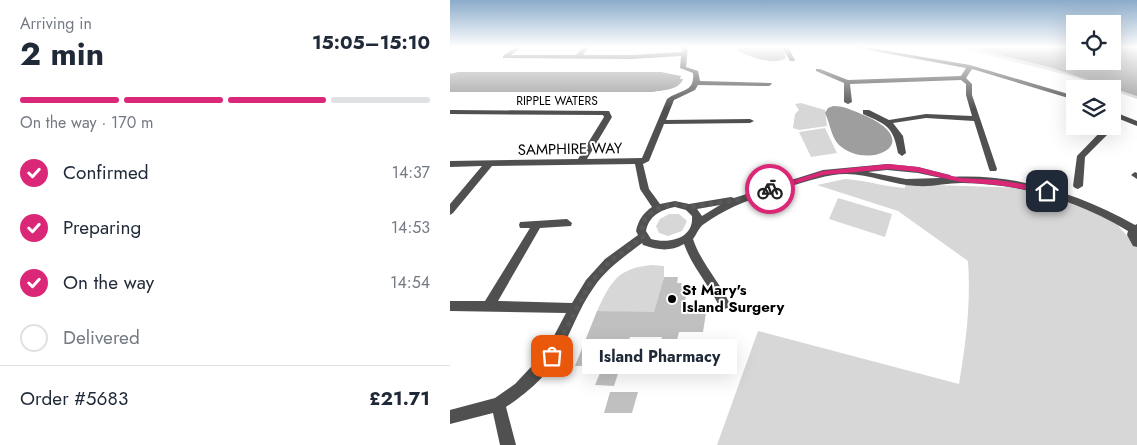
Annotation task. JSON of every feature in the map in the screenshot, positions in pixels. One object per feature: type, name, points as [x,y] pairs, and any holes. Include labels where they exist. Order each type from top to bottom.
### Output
[{"type":"street","points":[[637,162],[645,161],[670,99],[691,91],[695,83],[696,72],[683,68]]},
{"type":"street","points":[[963,78],[970,68],[1066,95]]},
{"type":"street","points":[[818,70],[847,82],[963,78],[969,84],[969,94],[993,169]]},
{"type":"street","points":[[847,82],[848,102]]},
{"type":"street","points":[[695,83],[768,84]]},
{"type":"street","name":"RIPPLE WATERS","points":[[450,112],[606,112],[608,117],[581,162]]},
{"type":"street","points":[[866,112],[888,122],[898,136],[902,153]]},
{"type":"street","points":[[888,122],[928,116],[977,119]]},
{"type":"street","points":[[1121,117],[1137,124]]},
{"type":"street","points":[[661,120],[750,121]]},
{"type":"street","points":[[1078,186],[1081,156],[1103,135]]},
{"type":"street","name":"SAMPHIRE WAY","points":[[450,164],[637,162],[640,166],[640,178],[645,193],[658,208]]},
{"type":"street","points":[[450,211],[490,164]]},
{"type":"street","points":[[737,200],[699,222],[688,239],[671,246],[654,245],[643,237],[642,224],[645,218],[658,208],[675,204],[690,207],[737,200],[815,175],[889,167],[918,170],[960,180]]},
{"type":"street","points":[[848,171],[910,183],[960,180],[998,183],[1047,191],[1109,213],[1136,229],[1132,235],[1137,243]]},
{"type":"street","points":[[690,207],[698,216],[699,222]]},
{"type":"street","points":[[524,226],[567,223]]},
{"type":"street","points":[[489,306],[537,225]]},
{"type":"street","points":[[450,417],[498,404],[520,390],[552,356],[575,308],[590,283],[609,262],[643,237]]},
{"type":"street","points":[[688,239],[690,250],[720,293],[724,304]]},
{"type":"street","points":[[450,306],[575,308]]},
{"type":"street","points":[[498,404],[508,445]]},
{"type":"shaded area","points":[[1038,68],[1091,70],[1137,85],[1137,99],[1121,93],[1121,80],[1084,80]]},
{"type":"shaded area","points":[[1051,68],[1066,68],[1066,70],[1121,70],[1121,68],[1137,68],[1137,96],[1121,91],[1121,80],[1088,80]]},
{"type":"shaded area","points":[[458,72],[661,72],[681,76],[680,79],[683,79],[675,87],[652,92],[450,92],[450,74]]},
{"type":"shaded area","points":[[801,103],[825,110],[827,126],[799,130],[793,128],[795,114],[799,110],[795,104]]},
{"type":"shaded area","points":[[833,106],[842,107],[866,116],[884,126],[891,136],[892,144],[886,151],[876,155],[851,152],[839,145],[832,134],[825,113],[828,108]]},
{"type":"shaded area","points":[[825,128],[837,153],[811,157],[799,132]]},
{"type":"shaded area","points":[[845,179],[905,188],[905,184],[1022,188],[1063,198],[1114,221],[1137,247],[1137,445],[717,445],[758,331],[959,384],[967,323],[968,261],[898,211],[817,185]]},
{"type":"shaded area","points":[[838,198],[892,214],[885,237],[829,219]]},
{"type":"shaded area","points":[[669,214],[679,214],[687,221],[682,231],[668,236],[659,233],[656,226],[660,219]]},
{"type":"shaded area","points":[[652,265],[664,266],[664,277],[654,313],[597,311],[611,284],[617,278],[631,269]]},
{"type":"building","points":[[664,277],[678,277],[677,283],[682,283],[681,286],[688,286],[683,312],[706,313],[703,332],[679,332],[676,344],[660,344],[662,337],[630,337],[614,386],[595,385],[603,366],[575,366],[597,311],[654,312]]},
{"type":"building","points":[[610,392],[638,392],[632,413],[604,413]]},
{"type":"way so far","points":[[552,356],[575,308],[590,283],[609,262],[643,237],[641,231],[642,224],[651,212],[666,205],[675,204],[690,207],[726,200],[737,200],[770,189]]},
{"type":"place","name":"St Mary's Island Surgery","points":[[672,299]]},
{"type":"place","name":"Island Pharmacy","points":[[552,356]]},
{"type":"route","points":[[770,189],[823,173],[889,167],[924,171],[960,180],[1023,186],[1047,191]]}]
